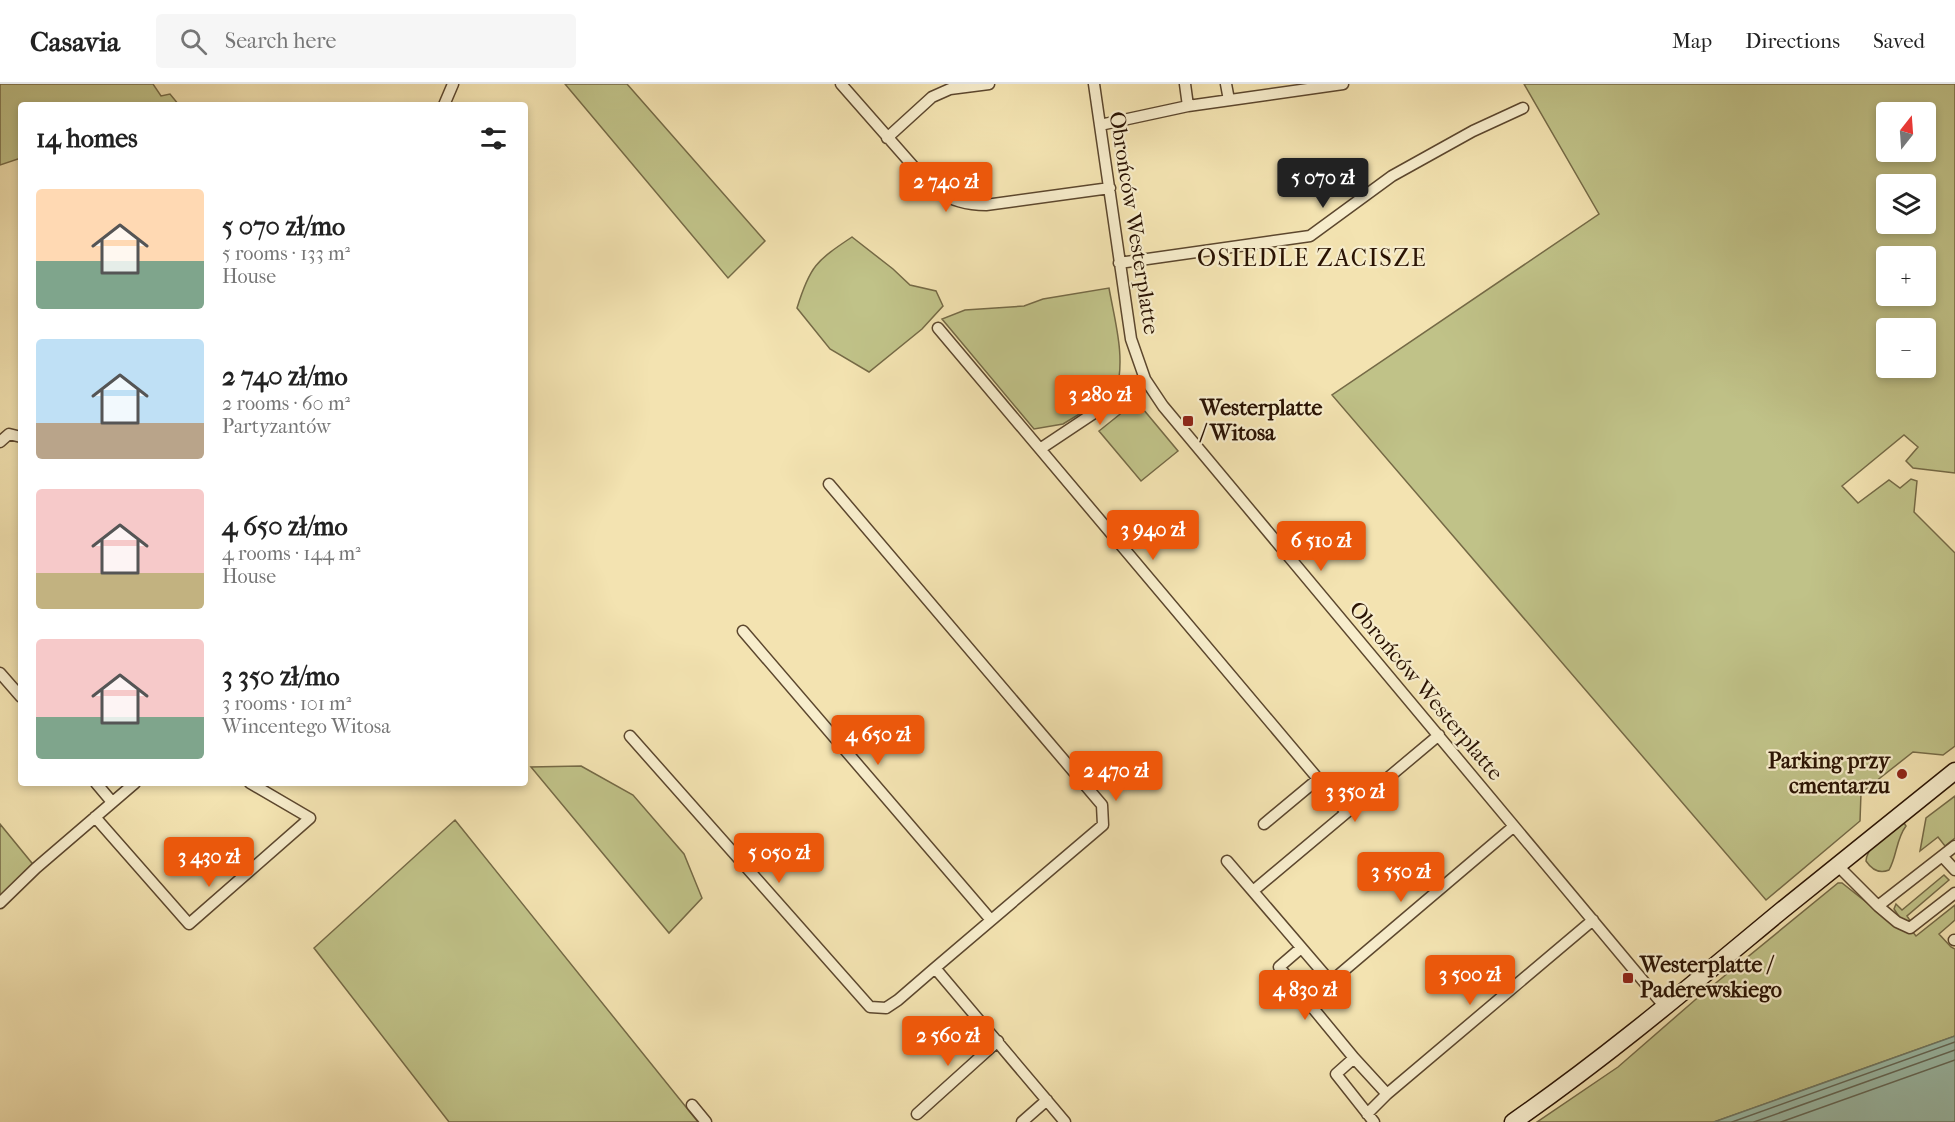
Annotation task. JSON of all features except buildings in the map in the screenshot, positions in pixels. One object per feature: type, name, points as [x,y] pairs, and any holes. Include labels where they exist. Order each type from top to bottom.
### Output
[{"type":"main road","points":[[1514,1122],[1579,1075],[1665,1007],[1955,771]]},
{"type":"street","points":[[445,102],[453,84]]},
{"type":"street","points":[[841,84],[935,191],[953,201],[969,205],[986,205],[1110,188]]},
{"type":"street","points":[[887,138],[932,97],[950,89],[988,84]]},
{"type":"street","name":"Obrońców Westerplatte","points":[[1094,84],[1131,339],[1145,379],[1163,406],[1665,1007]]},
{"type":"street","points":[[1185,84],[1188,106]]},
{"type":"street","points":[[1226,84],[1228,100]]},
{"type":"street","points":[[1100,125],[1228,100],[1268,89],[1343,84]]},
{"type":"street","points":[[1119,263],[1310,236],[1392,176],[1473,131],[1523,108]]},
{"type":"street","points":[[938,328],[1346,812]]},
{"type":"street","points":[[1040,448],[1145,379]]},
{"type":"street","points":[[0,442],[9,434],[18,436]]},
{"type":"street","points":[[630,736],[870,1007],[886,1008],[898,1000],[1102,825],[1102,805],[829,484]]},
{"type":"street","points":[[743,631],[991,920]]},
{"type":"street","points":[[0,673],[18,694]]},
{"type":"street","points":[[1253,891],[1439,735]]},
{"type":"street","points":[[1264,824],[1318,779]]},
{"type":"street","points":[[99,786],[112,802]]},
{"type":"street","points":[[0,903],[36,868],[131,786]]},
{"type":"street","points":[[95,817],[189,924],[310,818],[255,786]]},
{"type":"street","points":[[1308,1001],[1513,827]]},
{"type":"street","points":[[1878,906],[1921,875],[1955,846]]},
{"type":"street","points":[[1942,855],[1955,870]]},
{"type":"street","points":[[1227,861],[1330,981]]},
{"type":"street","points":[[1837,865],[1878,906],[1897,922],[1910,928],[1955,893]]},
{"type":"street","points":[[1354,1058],[1336,1074],[1371,1118],[1387,1094],[1593,920]]},
{"type":"street","points":[[1301,948],[1279,967],[1354,1058],[1387,1094]]},
{"type":"street","points":[[935,968],[1065,1122]]},
{"type":"street","points":[[917,1114],[998,1041]]},
{"type":"street","points":[[1022,1122],[1047,1100]]},
{"type":"street","points":[[692,1105],[706,1122]]},
{"type":"green space","points":[[0,84],[153,84],[161,96],[170,94],[177,102],[18,102],[18,159],[0,165]]},
{"type":"green space","points":[[565,84],[627,84],[765,241],[728,278]]},
{"type":"green space","points":[[1524,84],[1955,84],[1955,473],[1913,468],[1906,461],[1918,447],[1904,435],[1842,486],[1858,503],[1889,480],[1900,488],[1911,479],[1917,481],[1914,512],[1955,553],[1955,746],[1943,755],[1913,752],[1861,793],[1860,821],[1766,900],[1332,395],[1599,214]]},
{"type":"green space","points":[[852,237],[910,285],[936,291],[943,306],[922,329],[869,372],[830,349],[797,308],[806,283],[816,266],[830,252]]},
{"type":"green space","points":[[1109,288],[1120,353],[1116,392],[1063,424],[1034,429],[942,319],[965,310],[1024,306],[1043,299]]},
{"type":"green space","points":[[1129,407],[1143,409],[1178,451],[1141,481],[1099,431]]},
{"type":"green space","points":[[581,766],[633,795],[684,854],[702,898],[669,933],[531,767]]},
{"type":"green space","points":[[1955,796],[1955,838],[1945,846],[1938,837],[1920,851],[1926,818]]},
{"type":"green space","points":[[455,820],[698,1122],[449,1122],[314,948]]},
{"type":"green space","points":[[1904,823],[1906,826],[1900,836],[1889,870],[1882,872],[1873,869],[1866,861],[1870,850],[1885,835]]},
{"type":"green space","points":[[0,824],[36,868],[0,903]]},
{"type":"green space","points":[[1944,875],[1949,880],[1907,916],[1911,922],[1902,921],[1894,909],[1896,904],[1902,910]]},
{"type":"green space","points":[[1838,883],[1842,883],[1889,920],[1912,931],[1916,936],[1955,905],[1955,920],[1939,934],[1955,949],[1955,1036],[1714,1122],[1537,1122],[1618,1067],[1695,1000]]},
{"type":"water","points":[[1955,1036],[1955,1122],[1714,1122]]},
{"type":"place","name":"Westerplatte / Witosa","points":[[1188,421]]},
{"type":"place","name":"Parking przy cmentarzu","points":[[1902,774]]},
{"type":"place","name":"Westerplatte / Paderewskiego","points":[[1628,978]]},
{"type":"district","name":"OSIEDLE ZACISZE","points":[[1312,258]]}]
